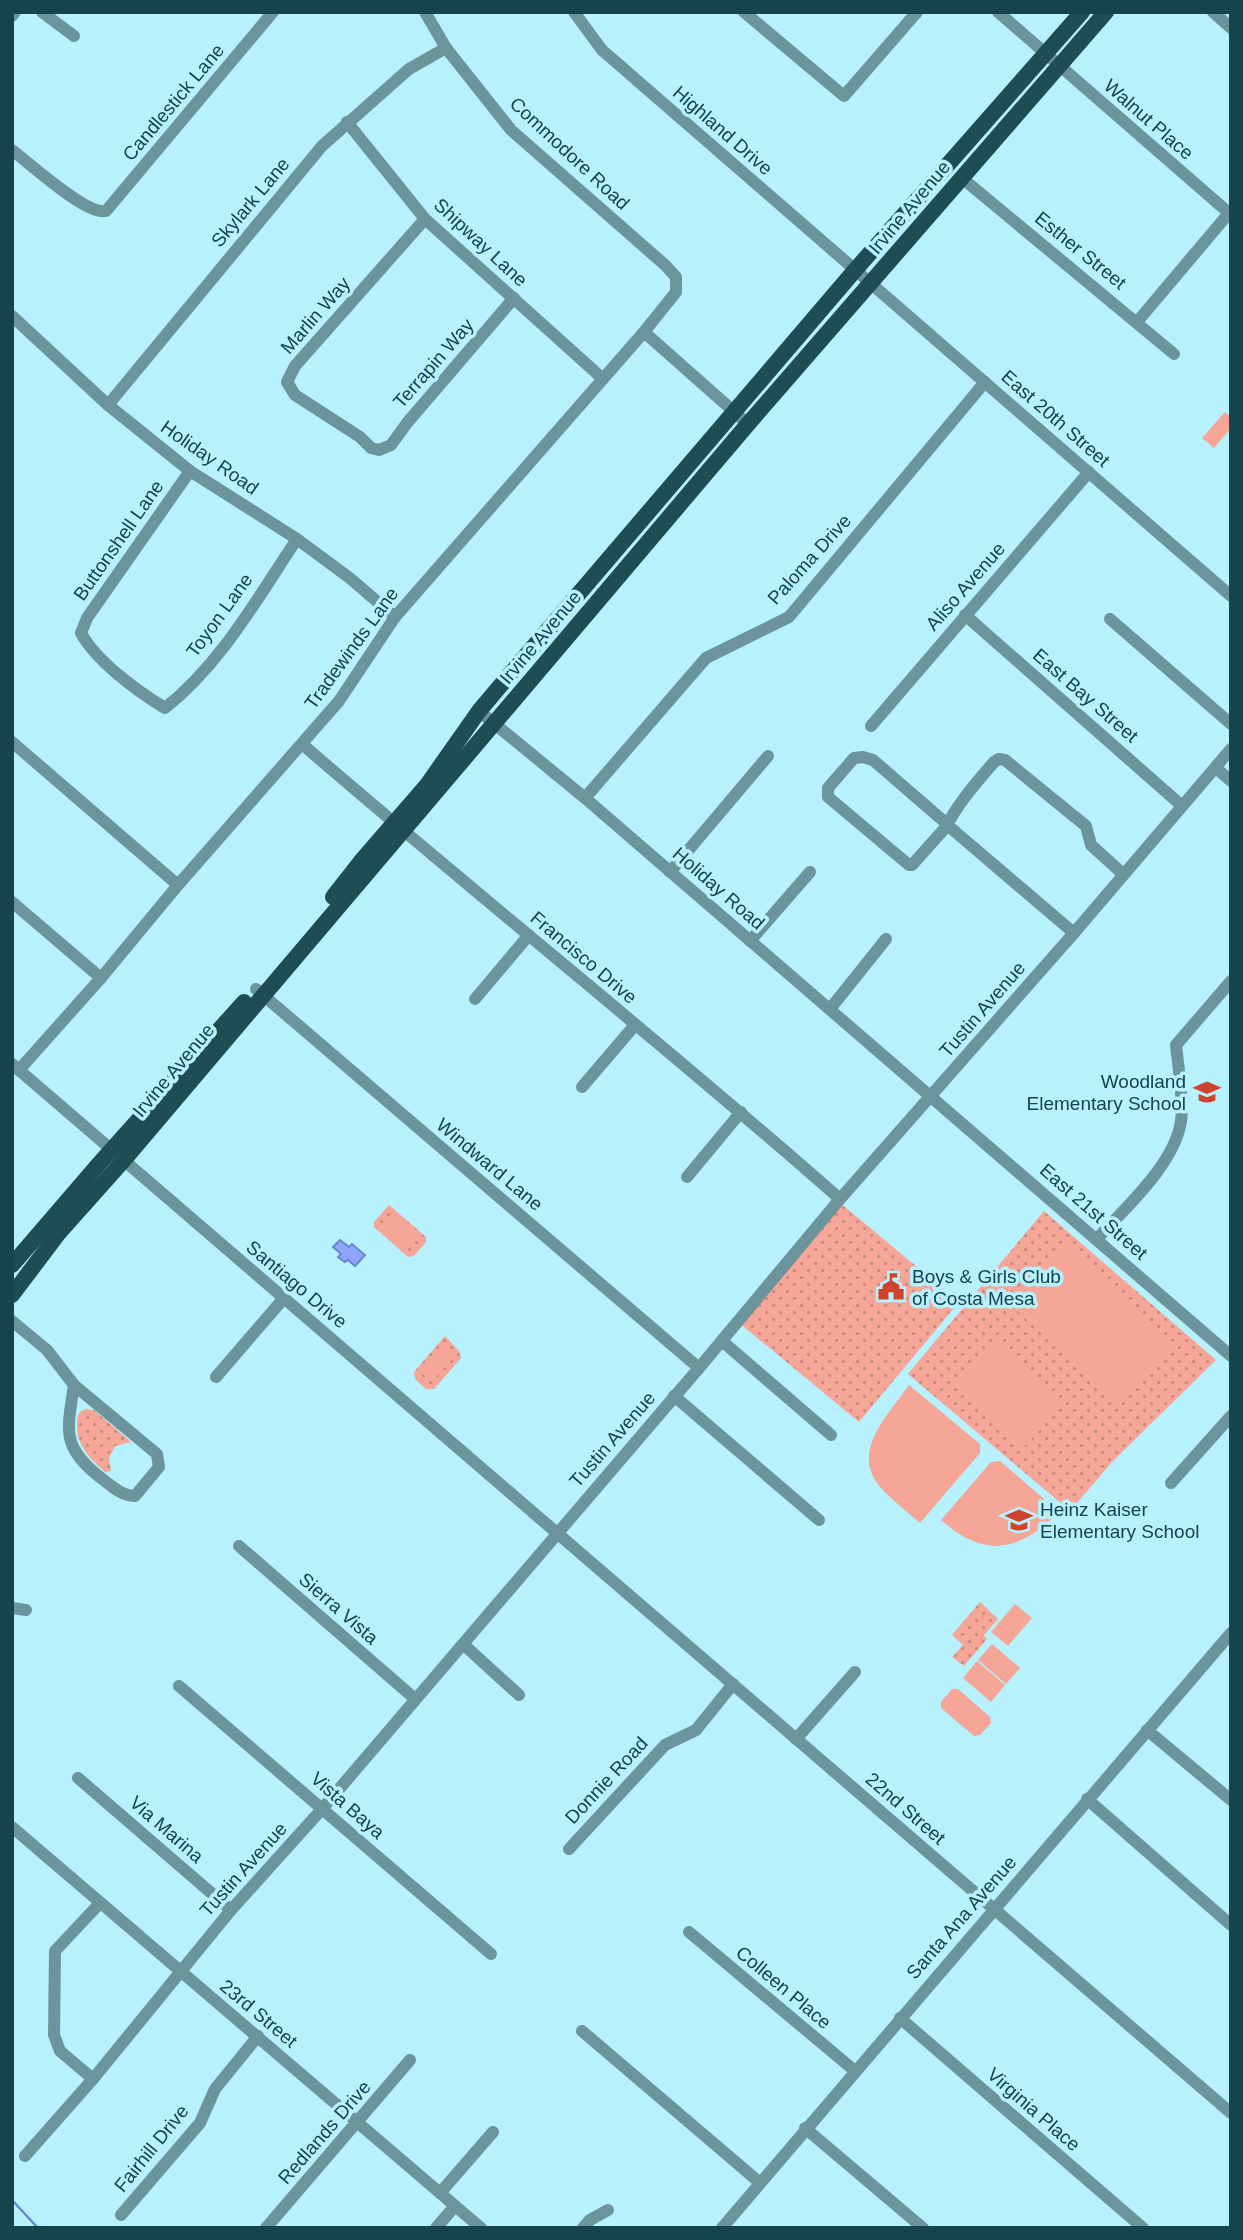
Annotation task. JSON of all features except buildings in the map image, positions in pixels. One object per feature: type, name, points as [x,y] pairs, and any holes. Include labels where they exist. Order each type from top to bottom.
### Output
[{"type":"main road","name":"Irvine Avenue","points":[[398,827],[479,711],[734,410],[1082,12]]},
{"type":"main road","name":"Irvine Avenue","points":[[12,1265],[32,1241],[117,1156],[259,993],[398,827],[494,724],[747,424],[873,283],[1106,12]]},
{"type":"main road","name":"Irvine Avenue","points":[[12,1295],[117,1156]]},
{"type":"main road","points":[[12,1278],[27,1258],[32,1241]]},
{"type":"street","points":[[42,12],[74,36]]},
{"type":"street","name":"Candlestick Lane","points":[[12,150],[82,204],[100,213],[106,211],[273,12]]},
{"type":"street","name":"Commodore Road","points":[[425,12],[446,48],[510,130],[677,277]]},
{"type":"street","name":"Highland Drive","points":[[573,12],[602,50],[856,269]]},
{"type":"street","points":[[744,12],[844,96],[917,12]]},
{"type":"street","points":[[757,23],[766,12]]},
{"type":"street","name":"Walnut Place","points":[[998,12],[1229,213]]},
{"type":"street","points":[[1213,12],[1231,28]]},
{"type":"street","name":"Skylark Lane","points":[[108,405],[322,146],[409,69],[446,48]]},
{"type":"street","name":"Shipway Lane","points":[[347,122],[425,219],[602,378]]},
{"type":"street","name":"Esther Street","points":[[962,178],[1174,354]]},
{"type":"street","points":[[1138,322],[1229,213]]},
{"type":"street","name":"Marlin Way","points":[[379,450],[372,448],[295,395],[287,382],[295,366],[425,219]]},
{"type":"street","name":"East 20th Street","points":[[856,269],[1231,596]]},
{"type":"street","name":"Tradewinds Lane","points":[[16,1067],[101,978],[178,885],[339,701],[395,617],[644,332],[676,292],[677,277]]},
{"type":"street","name":"Terrapin Way","points":[[379,450],[391,445],[514,298]]},
{"type":"street","name":"Holiday Road","points":[[12,316],[108,405],[190,471],[298,539],[395,617]]},
{"type":"street","points":[[644,332],[747,424]]},
{"type":"street","name":"Paloma Drive","points":[[585,798],[706,658],[789,617],[985,382]]},
{"type":"street","name":"Buttonshell Lane","points":[[165,708],[147,697],[88,646],[80,633],[87,618],[190,471]]},
{"type":"street","name":"Aliso Avenue","points":[[871,726],[1089,472]]},
{"type":"street","name":"Toyon Lane","points":[[165,708],[181,696],[223,647],[298,539]]},
{"type":"street","name":"East Bay Street","points":[[965,615],[1181,805]]},
{"type":"street","points":[[1110,619],[1231,724]]},
{"type":"street","name":"Holiday Road","points":[[479,711],[585,798],[932,1096]]},
{"type":"street","points":[[12,742],[178,885]]},
{"type":"street","name":"Francisco Drive","points":[[302,744],[741,1112],[840,1199]]},
{"type":"street","name":"Tustin Avenue","points":[[25,2156],[93,2079],[230,1910],[322,1809],[840,1199],[1074,933],[1231,749]]},
{"type":"street","points":[[670,872],[768,756]]},
{"type":"street","points":[[1074,933],[949,827],[873,760],[854,758],[828,788],[828,797],[909,865],[915,864],[949,827],[954,810],[994,762],[1004,760],[1086,826],[1091,845],[1123,874]]},
{"type":"street","points":[[1216,768],[1231,781]]},
{"type":"street","points":[[750,941],[810,872]]},
{"type":"street","points":[[12,902],[101,978]]},
{"type":"street","points":[[475,999],[529,935]]},
{"type":"street","points":[[830,1009],[886,939]]},
{"type":"street","points":[[1097,1239],[1156,1173],[1173,1147],[1182,1121],[1176,1045],[1231,981]]},
{"type":"street","name":"Windward Lane","points":[[259,993],[699,1368]]},
{"type":"street","points":[[582,1087],[635,1025]]},
{"type":"street","name":"Santiago Drive","points":[[16,1067],[556,1533]]},
{"type":"street","name":"East 21st Street","points":[[932,1096],[1231,1356]]},
{"type":"street","points":[[687,1177],[741,1112]]},
{"type":"street","points":[[216,1377],[284,1298]]},
{"type":"street","points":[[12,1321],[24,1328],[47,1350],[74,1385],[157,1454],[159,1467],[135,1496],[123,1495],[82,1463],[72,1449],[68,1435],[74,1385]]},
{"type":"street","points":[[722,1341],[831,1435]]},
{"type":"street","points":[[674,1396],[819,1521]]},
{"type":"street","points":[[1171,1483],[1231,1416]]},
{"type":"street","name":"22nd Street","points":[[556,1533],[1231,2113]]},
{"type":"street","name":"Sierra Vista","points":[[239,1546],[414,1698]]},
{"type":"street","points":[[12,1608],[26,1610]]},
{"type":"street","name":"Santa Ana Avenue","points":[[722,2228],[1231,1633]]},
{"type":"street","points":[[463,1644],[519,1695]]},
{"type":"street","points":[[796,1739],[855,1672]]},
{"type":"street","name":"Donnie Road","points":[[569,1849],[665,1745],[696,1730],[733,1685]]},
{"type":"street","name":"Vista Baya","points":[[179,1686],[491,1954]]},
{"type":"street","points":[[1147,1730],[1231,1800]]},
{"type":"street","name":"Via Marina","points":[[78,1778],[230,1910]]},
{"type":"street","points":[[1087,1799],[1231,1925]]},
{"type":"street","name":"23rd Street","points":[[12,1827],[481,2228]]},
{"type":"street","points":[[93,2079],[60,2051],[54,2035],[55,1951],[100,1903]]},
{"type":"street","name":"Colleen Place","points":[[689,1932],[855,2071]]},
{"type":"street","name":"Virginia Place","points":[[900,2018],[1143,2228]]},
{"type":"street","points":[[582,2031],[759,2182]]},
{"type":"street","name":"Fairhill Drive","points":[[121,2215],[200,2123],[215,2090],[258,2036]]},
{"type":"street","name":"Redlands Drive","points":[[266,2228],[410,2060]]},
{"type":"street","points":[[806,2128],[923,2228]]},
{"type":"street","points":[[440,2193],[493,2132]]},
{"type":"street","points":[[436,2228],[455,2206]]},
{"type":"street","points":[[583,2228],[590,2220],[608,2210]]},
{"type":"shaded area","points":[[1225,412],[1231,417],[1231,428],[1214,448],[1202,438]]},
{"type":"shaded area","points":[[839,1202],[959,1302],[859,1422],[738,1322]]},
{"type":"shaded area","points":[[389,1205],[426,1237],[426,1242],[414,1256],[408,1257],[374,1227],[374,1222]]},
{"type":"shaded area","points":[[1044,1211],[1216,1360],[1112,1462],[1070,1511],[908,1374]]},
{"type":"shaded area","points":[[392,1215],[418,1237],[408,1249],[382,1227]]},
{"type":"shaded area","points":[[1068,1244],[1173,1342],[1116,1403],[1011,1305]]},
{"type":"shaded area","points":[[445,1336],[459,1351],[461,1358],[434,1389],[426,1389],[415,1379],[414,1372]]},
{"type":"shaded area","points":[[998,1342],[1064,1403],[1025,1446],[958,1385]]},
{"type":"shaded area","points":[[442,1346],[454,1357],[432,1382],[420,1372]]},
{"type":"shaded area","points":[[909,1385],[980,1444],[980,1453],[920,1523],[883,1490],[873,1476],[869,1462],[875,1436]]},
{"type":"shaded area","points":[[85,1409],[94,1410],[131,1442],[115,1446],[109,1458],[111,1471],[105,1472],[98,1466],[79,1439],[77,1422],[79,1413]]},
{"type":"shaded area","points":[[1000,1461],[1059,1512],[1030,1536],[1001,1546],[972,1541],[941,1520],[991,1462]]},
{"type":"shaded area","points":[[980,1602],[998,1619],[984,1635],[987,1639],[964,1666],[952,1657],[963,1645],[952,1635]]},
{"type":"shaded area","points":[[1015,1604],[1032,1618],[1008,1646],[991,1632]]},
{"type":"shaded area","points":[[992,1644],[1020,1668],[1006,1684],[978,1660]]},
{"type":"shaded area","points":[[977,1661],[1005,1685],[991,1702],[963,1678]]},
{"type":"shaded area","points":[[952,1689],[958,1689],[990,1717],[991,1723],[980,1735],[974,1736],[941,1708],[941,1702]]},
{"type":"water","points":[[340,1240],[349,1247],[352,1244],[365,1255],[355,1266],[338,1257],[341,1254],[333,1247]]},
{"type":"waterway","points":[[12,2200],[38,2228]]},
{"type":"place","name":"Woodland Elementary School","points":[[1207,1092]]},
{"type":"place","name":"Boys & Girls Club of Costa Mesa","points":[[891,1287]]},
{"type":"place","name":"Heinz Kaiser Elementary School","points":[[1019,1520]]}]
